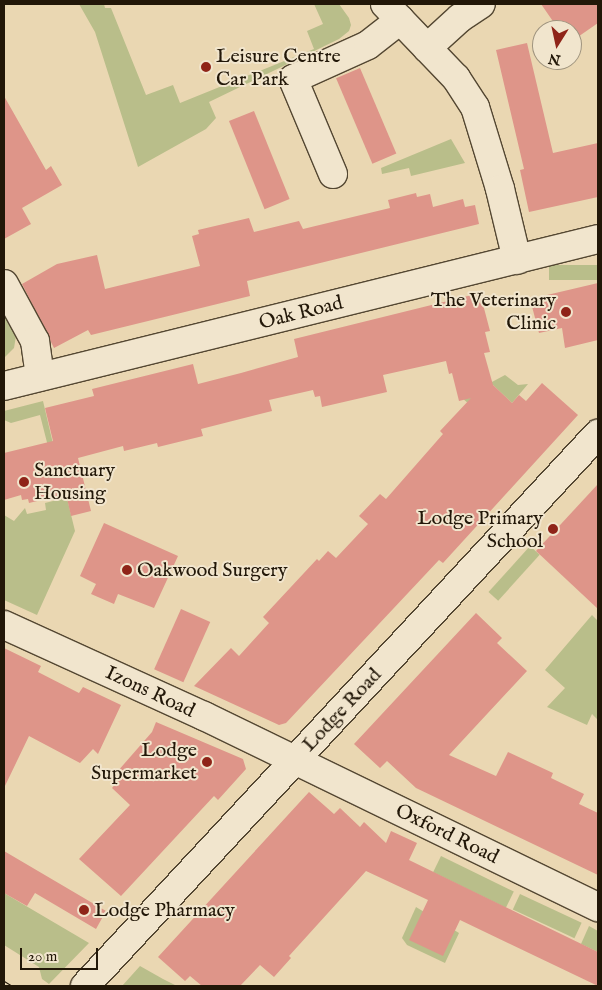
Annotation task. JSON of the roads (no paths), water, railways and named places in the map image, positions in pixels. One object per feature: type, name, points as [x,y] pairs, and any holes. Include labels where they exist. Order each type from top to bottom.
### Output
[{"type":"street","points":[[427,48],[460,18],[481,4]]},
{"type":"street","points":[[333,174],[293,79],[368,44],[393,12],[456,78],[475,107],[500,189],[517,260]]},
{"type":"street","name":"Oak Road","points":[[4,386],[598,239]]},
{"type":"street","points":[[4,284],[35,341],[40,377]]},
{"type":"street","name":"Lodge Road","points":[[86,986],[598,434]]},
{"type":"street","name":"Izons Road","points":[[4,625],[296,761]]},
{"type":"street","name":"Oxford Road","points":[[296,761],[598,906]]},
{"type":"tram line","points":[[4,981],[12,986]]},
{"type":"place","name":"Leisure Centre Car Park","points":[[206,67]]},
{"type":"place","name":"The Veterinary Clinic","points":[[566,312]]},
{"type":"place","name":"Sanctuary Housing","points":[[24,482]]},
{"type":"place","name":"Lodge Primary School","points":[[553,529]]},
{"type":"place","name":"Oakwood Surgery","points":[[127,570]]},
{"type":"place","name":"Lodge Supermarket","points":[[207,762]]},
{"type":"place","name":"Lodge Pharmacy","points":[[84,910]]}]
